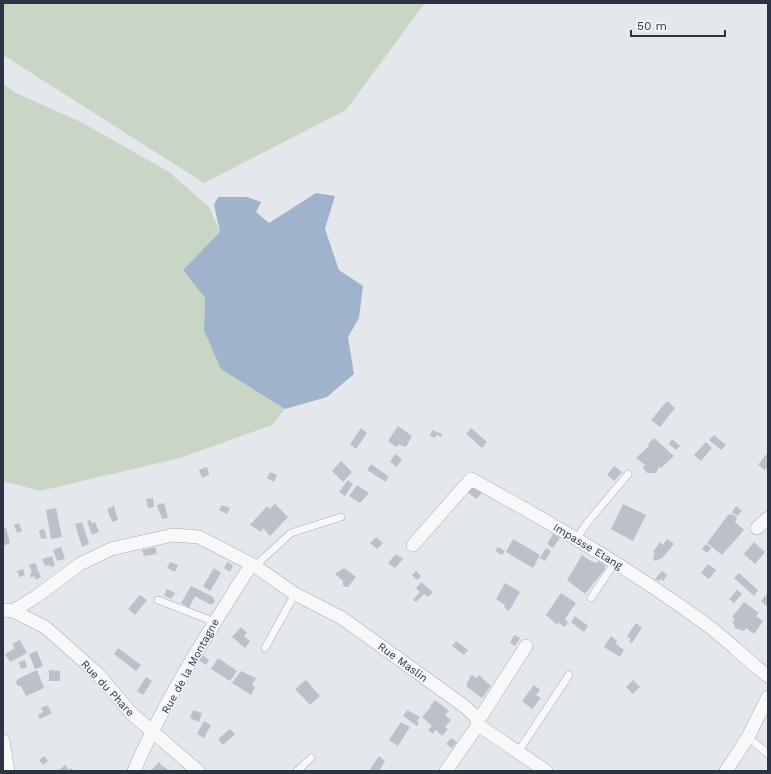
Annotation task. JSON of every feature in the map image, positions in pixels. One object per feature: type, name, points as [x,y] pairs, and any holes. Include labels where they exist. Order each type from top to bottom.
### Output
[{"type":"street","name":"Impasse Etang","points":[[413,545],[471,479],[577,538],[615,562],[703,622],[768,676]]},
{"type":"street","points":[[756,528],[768,518]]},
{"type":"street","name":"Rue Maslin","points":[[8,610],[80,564],[111,549],[173,535],[199,537],[253,566],[295,594],[342,618],[464,706],[477,721],[546,771]]},
{"type":"street","name":"Rue de la Montagne","points":[[134,771],[171,698],[215,622],[253,566]]},
{"type":"street","name":"Rue du Phare","points":[[8,610],[45,627],[97,673],[132,714],[153,734],[198,771]]},
{"type":"street","points":[[446,771],[526,646]]},
{"type":"street","points":[[726,771],[748,736],[768,697]]},
{"type":"street","points":[[3,741],[8,771]]},
{"type":"lane","points":[[577,538],[591,518],[628,474]]},
{"type":"lane","points":[[253,566],[291,533],[341,517]]},
{"type":"lane","points":[[591,598],[615,562]]},
{"type":"lane","points":[[265,648],[295,594]]},
{"type":"lane","points":[[158,600],[215,622]]},
{"type":"lane","points":[[518,752],[569,675]]},
{"type":"lane","points":[[748,736],[768,754]]},
{"type":"lane","points":[[297,771],[311,758]]},
{"type":"green space","points":[[3,3],[425,3],[346,110],[204,183],[3,55]]},
{"type":"green space","points":[[3,84],[16,93],[81,122],[169,172],[209,207],[220,232],[183,270],[205,298],[204,331],[221,368],[285,409],[272,425],[180,458],[40,491],[3,481]]},
{"type":"water","points":[[316,193],[335,196],[325,229],[339,270],[363,286],[359,318],[348,337],[354,374],[327,397],[285,409],[221,369],[204,331],[205,298],[183,270],[220,232],[214,205],[218,197],[247,197],[261,202],[256,212],[269,223]]},
{"type":"building","points":[[667,401],[675,408],[660,427],[651,420]]},
{"type":"building","points":[[398,426],[412,436],[406,447],[398,444],[396,447],[388,441]]},
{"type":"building","points":[[361,428],[367,433],[356,449],[350,444]]},
{"type":"building","points":[[471,428],[487,442],[482,448],[466,434]]},
{"type":"building","points":[[432,430],[442,434],[441,437],[436,435],[435,438],[430,436]]},
{"type":"building","points":[[714,435],[726,445],[721,450],[709,440]]},
{"type":"building","points":[[654,438],[674,456],[661,468],[659,467],[656,473],[647,473],[643,468],[645,465],[636,458],[649,446],[648,444]]},
{"type":"building","points":[[672,439],[680,446],[676,450],[669,444]]},
{"type":"building","points":[[706,442],[712,448],[701,461],[694,455]]},
{"type":"building","points":[[768,452],[768,466],[765,470],[758,465]]},
{"type":"building","points":[[395,454],[402,459],[397,467],[390,462]]},
{"type":"building","points":[[341,461],[352,472],[343,482],[332,471]]},
{"type":"building","points":[[371,464],[388,476],[386,482],[367,470]]},
{"type":"building","points":[[614,466],[622,472],[614,481],[607,475]]},
{"type":"building","points":[[207,467],[209,475],[202,478],[199,470]]},
{"type":"building","points":[[270,472],[277,475],[274,482],[267,478]]},
{"type":"building","points":[[348,480],[353,484],[345,496],[339,492]]},
{"type":"building","points":[[357,485],[369,493],[360,503],[349,496]]},
{"type":"building","points":[[473,487],[482,492],[477,499],[468,493]]},
{"type":"building","points":[[153,498],[154,507],[148,508],[146,499]]},
{"type":"building","points":[[164,503],[168,518],[162,519],[157,505]]},
{"type":"building","points":[[275,504],[288,517],[270,536],[263,528],[261,532],[250,525],[267,506],[270,509]]},
{"type":"building","points":[[623,504],[646,515],[633,541],[611,529]]},
{"type":"building","points":[[222,505],[230,508],[227,514],[219,510]]},
{"type":"building","points":[[114,506],[118,520],[112,522],[107,509]]},
{"type":"building","points":[[736,506],[742,511],[737,516],[732,512]]},
{"type":"building","points":[[56,508],[62,537],[51,539],[46,510]]},
{"type":"building","points":[[733,514],[737,518],[735,522],[744,530],[722,555],[707,543],[728,515]]},
{"type":"building","points":[[90,520],[92,523],[95,522],[99,532],[92,535],[87,521]]},
{"type":"building","points":[[82,522],[89,544],[82,547],[75,524]]},
{"type":"building","points":[[19,523],[22,531],[17,533],[14,525]]},
{"type":"building","points":[[6,528],[10,543],[3,546],[3,529]]},
{"type":"building","points":[[44,529],[47,538],[41,539],[39,530]]},
{"type":"building","points":[[553,534],[560,538],[553,548],[547,544]]},
{"type":"building","points":[[376,537],[383,543],[377,549],[370,543]]},
{"type":"building","points":[[513,539],[540,555],[533,568],[506,552]]},
{"type":"building","points":[[667,539],[674,544],[662,558],[655,561],[653,559],[655,553],[653,552],[660,542],[663,545]]},
{"type":"building","points":[[754,542],[765,552],[755,564],[744,554]]},
{"type":"building","points":[[706,544],[711,548],[707,553],[702,549]]},
{"type":"building","points":[[61,547],[65,559],[57,561],[53,550]]},
{"type":"building","points":[[155,547],[157,554],[144,556],[142,550]]},
{"type":"building","points":[[498,547],[505,551],[502,555],[495,551]]},
{"type":"building","points":[[546,548],[551,551],[545,561],[540,558]]},
{"type":"building","points":[[396,554],[403,559],[395,568],[388,563]]},
{"type":"building","points":[[582,555],[589,560],[596,563],[599,561],[605,565],[605,569],[585,594],[567,580]]},
{"type":"building","points":[[52,556],[55,566],[45,566],[42,559]]},
{"type":"building","points":[[170,562],[178,565],[175,572],[167,568]]},
{"type":"building","points":[[227,562],[233,565],[230,572],[224,568]]},
{"type":"building","points":[[35,563],[41,577],[36,580],[34,576],[31,578],[30,574],[32,573],[29,565]]},
{"type":"building","points":[[708,564],[716,570],[709,579],[701,573]]},
{"type":"building","points":[[214,568],[221,573],[210,591],[203,586]]},
{"type":"building","points":[[344,568],[356,577],[348,587],[343,585],[343,581],[335,574]]},
{"type":"building","points":[[23,569],[25,575],[19,577],[17,571]]},
{"type":"building","points":[[416,571],[421,576],[417,580],[412,575]]},
{"type":"building","points":[[662,571],[667,575],[663,581],[661,579],[659,581],[655,579]]},
{"type":"building","points":[[739,573],[758,590],[754,596],[734,578]]},
{"type":"building","points":[[421,582],[433,592],[428,597],[424,594],[416,602],[413,600],[420,592],[416,588]]},
{"type":"building","points":[[505,583],[520,592],[509,611],[504,607],[505,605],[496,599]]},
{"type":"building","points":[[191,586],[213,597],[215,601],[213,604],[209,604],[195,596],[189,608],[181,603]]},
{"type":"building","points":[[167,589],[175,593],[171,599],[164,595]]},
{"type":"building","points":[[737,590],[742,594],[734,603],[729,599]]},
{"type":"building","points":[[561,593],[576,603],[565,619],[568,622],[565,627],[559,623],[556,624],[546,615]]},
{"type":"building","points":[[768,593],[768,607],[761,601]]},
{"type":"building","points":[[140,595],[147,600],[135,615],[128,609]]},
{"type":"building","points":[[744,602],[759,613],[756,616],[763,621],[754,634],[746,628],[744,631],[735,628],[733,622],[735,619],[732,617]]},
{"type":"building","points":[[575,616],[588,626],[584,632],[571,622]]},
{"type":"building","points":[[636,623],[642,628],[632,643],[629,641],[631,639],[627,636]]},
{"type":"building","points":[[241,627],[247,633],[244,636],[250,641],[245,648],[232,637]]},
{"type":"building","points":[[514,635],[520,638],[515,646],[510,643]]},
{"type":"building","points":[[611,636],[617,641],[616,644],[624,650],[620,657],[604,647]]},
{"type":"building","points":[[20,640],[27,653],[10,662],[5,654],[15,648],[12,644]]},
{"type":"building","points":[[456,641],[468,650],[464,655],[452,646]]},
{"type":"building","points":[[118,648],[141,665],[136,671],[114,654]]},
{"type":"building","points":[[37,651],[43,666],[35,669],[29,654]]},
{"type":"building","points":[[199,653],[209,660],[206,665],[196,658]]},
{"type":"building","points":[[218,658],[237,671],[230,681],[211,669]]},
{"type":"building","points":[[25,660],[27,667],[21,669],[19,662]]},
{"type":"building","points":[[37,670],[44,688],[26,696],[21,686],[18,686],[16,682],[18,679]]},
{"type":"building","points":[[49,670],[60,671],[60,681],[49,681]]},
{"type":"building","points":[[241,671],[256,678],[252,685],[255,687],[251,695],[232,683]]},
{"type":"building","points":[[471,675],[477,678],[479,675],[491,686],[482,698],[466,686]]},
{"type":"building","points":[[146,677],[152,681],[143,695],[137,691]]},
{"type":"building","points":[[306,680],[320,696],[310,705],[295,689]]},
{"type":"building","points":[[633,680],[640,687],[633,694],[626,687]]},
{"type":"building","points":[[534,685],[540,690],[536,695],[541,698],[532,709],[522,701]]},
{"type":"building","points":[[435,700],[449,711],[445,715],[451,720],[445,727],[448,729],[442,736],[436,730],[433,734],[428,730],[432,726],[422,717]]},
{"type":"building","points":[[47,705],[52,713],[40,719],[38,715],[43,712],[41,708]]},
{"type":"building","points":[[193,710],[202,713],[199,722],[190,718]]},
{"type":"building","points":[[407,710],[420,717],[417,721],[419,723],[417,726],[403,716]]},
{"type":"building","points":[[204,721],[211,725],[204,738],[197,734]]},
{"type":"building","points":[[401,722],[410,727],[398,746],[389,740]]},
{"type":"building","points":[[230,729],[235,734],[223,745],[218,739]]},
{"type":"building","points":[[451,738],[457,742],[452,748],[446,744]]},
{"type":"building","points":[[44,756],[48,761],[43,765],[39,760]]},
{"type":"building","points":[[379,756],[385,761],[379,771],[373,771],[370,769]]},
{"type":"building","points":[[159,762],[162,766],[171,771],[150,771]]},
{"type":"building","points":[[65,765],[69,770],[71,768],[73,771],[58,771]]}]
